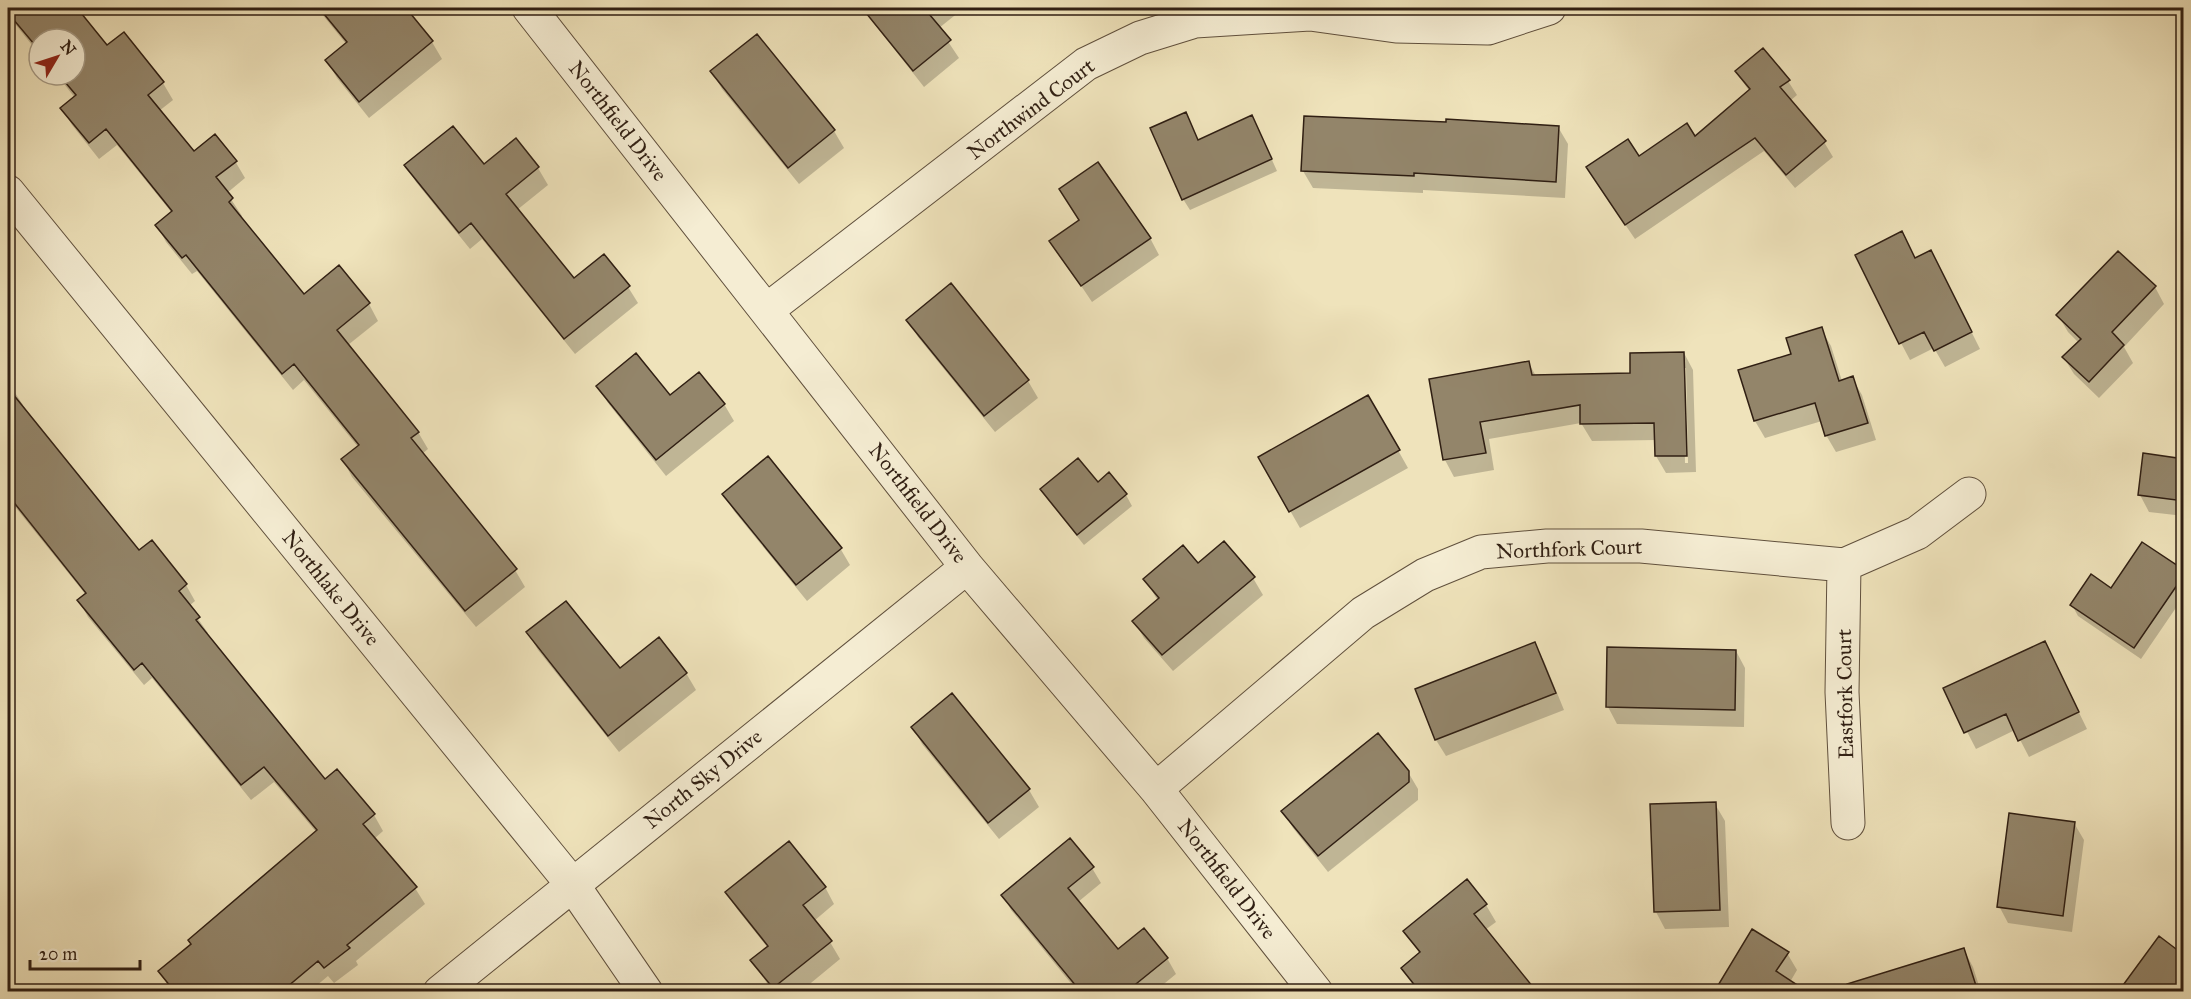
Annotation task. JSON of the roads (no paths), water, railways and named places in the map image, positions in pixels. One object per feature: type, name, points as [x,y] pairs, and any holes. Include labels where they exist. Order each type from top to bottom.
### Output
[{"type":"street","name":"Northfield Drive","points":[[529,8],[967,567],[1155,789],[1316,992]]},
{"type":"street","name":"Northwind Court","points":[[767,310],[1086,64],[1140,38],[1195,21],[1310,14],[1396,26],[1488,28],[1549,8]]},
{"type":"street","name":"Northlake Drive","points":[[8,192],[572,884],[645,992]]},
{"type":"street","name":"Northfork Court","points":[[1155,789],[1362,613],[1425,575],[1481,552],[1547,546],[1641,546],[1844,565],[1917,532],[1969,494]]},
{"type":"street","name":"Eastfork Court","points":[[1844,565],[1842,692],[1848,823]]},
{"type":"street","name":"North Sky Drive","points":[[440,992],[967,567]]}]
